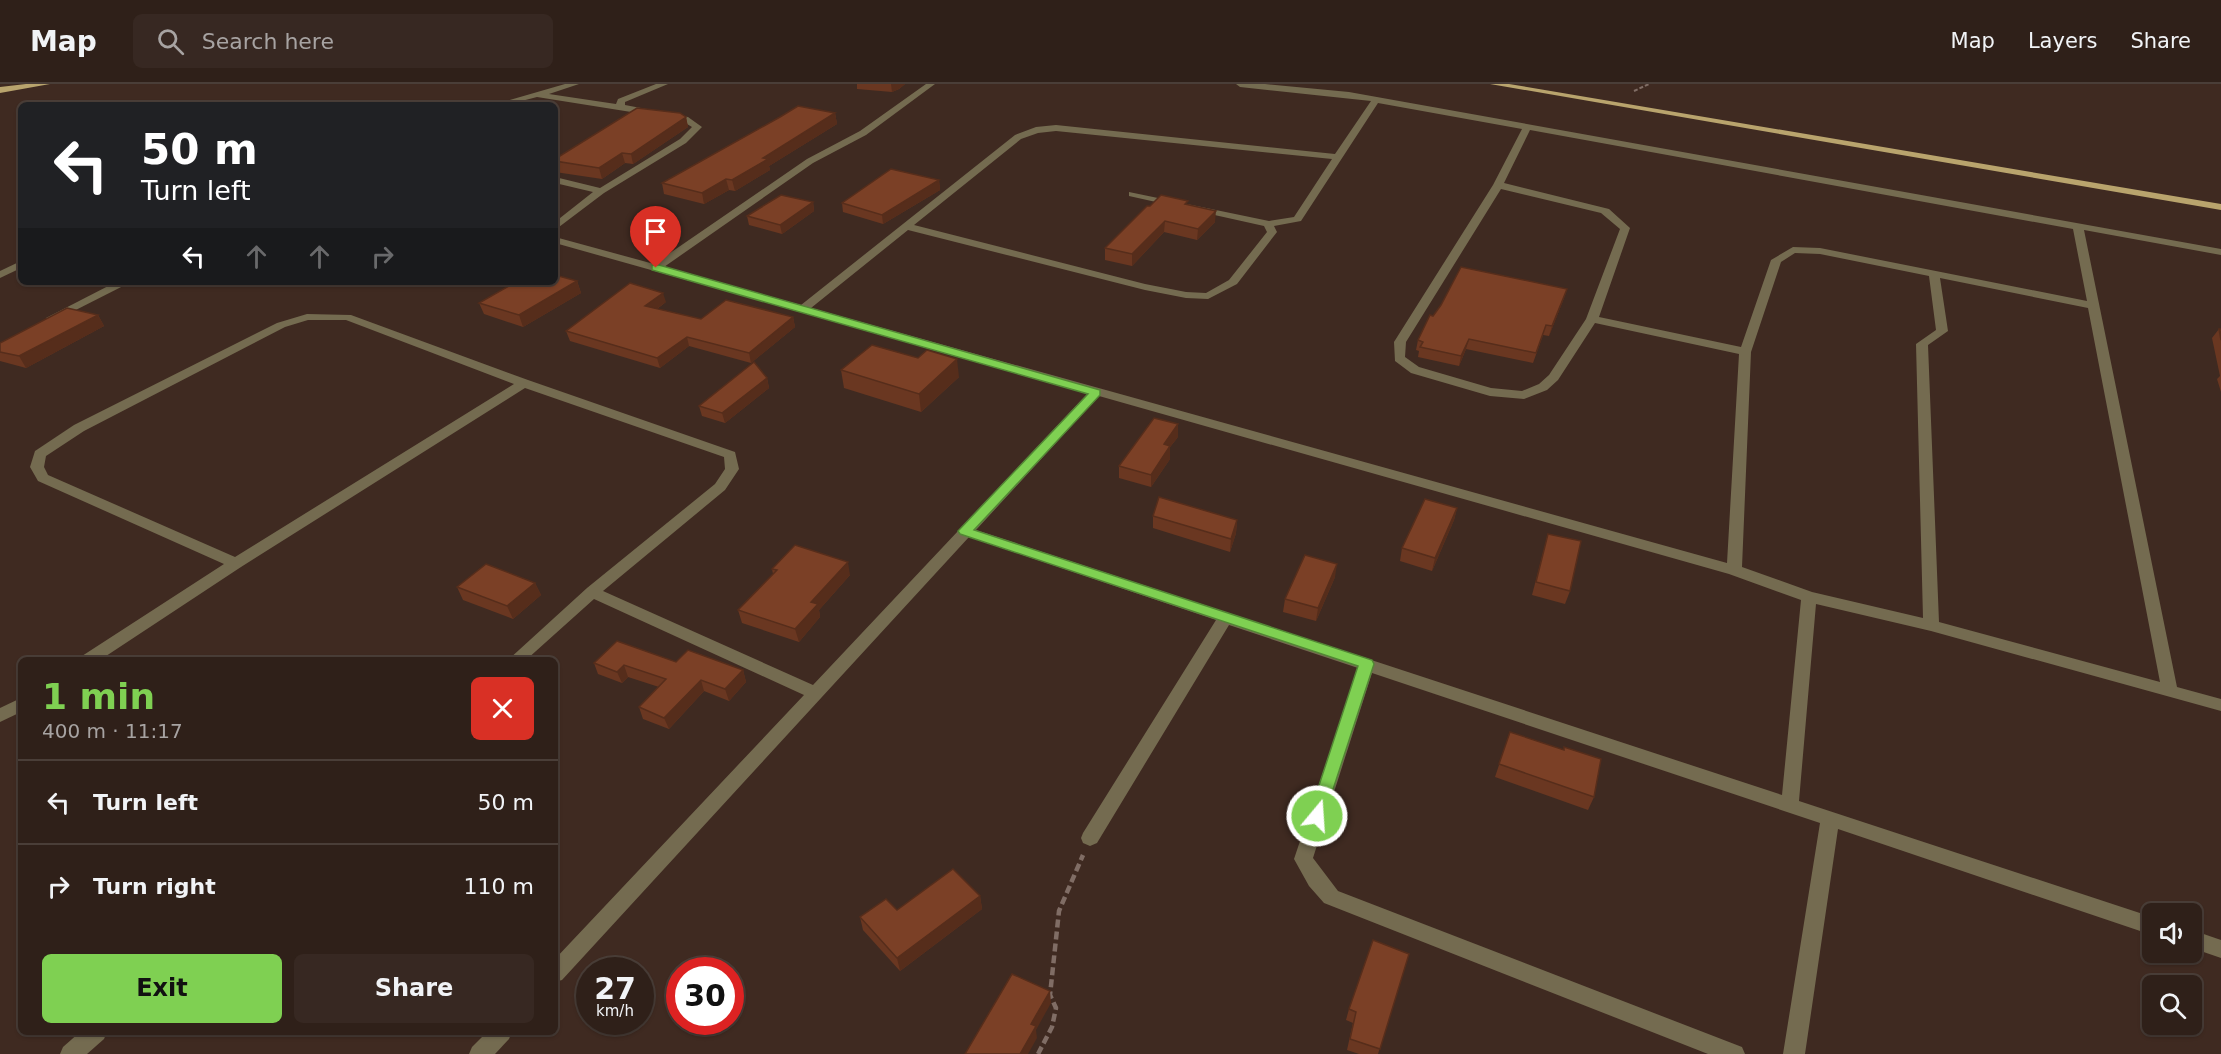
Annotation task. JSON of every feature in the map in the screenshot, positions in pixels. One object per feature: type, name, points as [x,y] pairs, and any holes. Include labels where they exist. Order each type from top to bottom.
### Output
[{"type":"main road","points":[[0,90],[46,84]]},
{"type":"main road","points":[[1494,84],[2221,207]]},
{"type":"street","points":[[507,102],[575,84]]},
{"type":"street","points":[[620,109],[621,101],[664,84]]},
{"type":"street","points":[[656,268],[810,161],[863,132],[931,84]]},
{"type":"street","points":[[1240,84],[1376,100],[2221,252]]},
{"type":"street","points":[[535,94],[686,119],[697,127],[683,141],[601,191],[558,225]]},
{"type":"street","points":[[1132,194],[1268,224],[1297,219],[1376,100]]},
{"type":"street","points":[[1498,185],[1605,211],[1625,228],[1592,319],[1554,377],[1543,387],[1524,395],[1490,392],[1415,370],[1399,358],[1400,342],[1498,185],[1527,127]]},
{"type":"street","points":[[804,309],[1018,137],[1036,130],[1056,128],[1337,158]]},
{"type":"street","points":[[558,181],[601,191]]},
{"type":"street","points":[[909,226],[1145,286],[1186,295],[1208,296],[1233,282],[1272,232],[1268,224]]},
{"type":"street","points":[[2078,226],[2170,691]]},
{"type":"street","points":[[558,241],[1734,570],[1809,597],[1931,625],[2221,705]]},
{"type":"street","points":[[1734,570],[1745,352],[1776,260],[1793,250],[1820,251],[2092,305]]},
{"type":"street","points":[[0,275],[18,266]]},
{"type":"street","points":[[1931,625],[1922,344],[1942,331],[1934,274]]},
{"type":"street","points":[[42,323],[119,285]]},
{"type":"street","points":[[236,563],[43,478],[37,467],[40,454],[89,423],[281,325],[307,317],[347,317],[524,383],[730,455],[732,469],[720,487],[592,592],[519,657]]},
{"type":"street","points":[[1592,319],[1745,352]]},
{"type":"street","points":[[93,657],[236,563],[524,383]]},
{"type":"street","points":[[558,970],[1095,393]]},
{"type":"street","points":[[965,531],[2142,923]]},
{"type":"street","points":[[592,592],[815,693]]},
{"type":"street","points":[[1790,805],[1809,597]]},
{"type":"street","points":[[1090,838],[1226,617]]},
{"type":"street","points":[[1367,664],[1303,859],[1316,880],[1331,897],[1734,1054]]},
{"type":"street","points":[[0,716],[18,707]]},
{"type":"street","points":[[1794,1054],[1830,818]]},
{"type":"street","points":[[2202,942],[2221,949]]},
{"type":"street","points":[[71,1054],[93,1035]]},
{"type":"street","points":[[480,1054],[498,1035]]},
{"type":"path","points":[[1628,94],[1649,84]]},
{"type":"path","points":[[1038,1054],[1052,1027],[1056,1008],[1050,995],[1059,911],[1090,838]]},
{"type":"building","points":[[798,106],[835,113],[763,158],[768,159],[732,180],[726,179],[702,193],[662,183],[780,117]]},
{"type":"building","points":[[637,108],[680,113],[686,117],[631,154],[622,153],[599,168],[558,161],[558,157]]},
{"type":"building","points":[[891,169],[939,180],[882,215],[842,203]]},
{"type":"building","points":[[781,195],[813,202],[780,225],[747,216]]},
{"type":"building","points":[[1161,195],[1188,201],[1185,204],[1216,211],[1198,229],[1165,221],[1132,254],[1105,248],[1147,206],[1150,206]]},
{"type":"building","points":[[1461,267],[1567,289],[1552,326],[1546,325],[1536,353],[1469,339],[1461,356],[1420,347],[1423,342],[1418,340],[1430,315],[1433,316],[1441,305]]},
{"type":"building","points":[[558,276],[577,281],[519,315],[479,303],[511,285],[558,285]]},
{"type":"building","points":[[630,283],[663,293],[645,306],[701,319],[726,300],[793,317],[749,353],[687,337],[657,358],[566,331]]},
{"type":"building","points":[[67,308],[98,315],[19,356],[0,352],[0,343]]},
{"type":"building","points":[[872,345],[918,358],[927,350],[957,359],[919,394],[841,370]]},
{"type":"building","points":[[754,362],[767,378],[722,413],[699,406]]},
{"type":"building","points":[[1154,418],[1178,424],[1164,444],[1170,446],[1151,475],[1119,466]]},
{"type":"building","points":[[1159,497],[1237,520],[1231,539],[1153,516]]},
{"type":"building","points":[[1425,499],[1457,508],[1435,558],[1402,548]]},
{"type":"building","points":[[1548,534],[1581,541],[1570,591],[1536,582]]},
{"type":"building","points":[[795,545],[848,562],[811,602],[818,604],[795,629],[738,610],[777,570],[772,569]]},
{"type":"building","points":[[1305,555],[1337,564],[1318,608],[1285,599]]},
{"type":"building","points":[[486,564],[535,583],[507,606],[457,587]]},
{"type":"building","points":[[617,641],[676,662],[688,650],[743,670],[725,689],[701,680],[664,718],[639,707],[666,679],[624,665],[617,672],[594,663]]},
{"type":"building","points":[[1510,732],[1564,750],[1564,747],[1601,759],[1594,797],[1499,764]]},
{"type":"building","points":[[953,869],[980,896],[897,958],[860,917],[886,899],[897,910]]},
{"type":"building","points":[[1373,940],[1409,954],[1380,1049],[1350,1039],[1356,1012],[1349,1009]]},
{"type":"building","points":[[1012,974],[1050,991],[1031,1024],[1036,1026],[1020,1054],[965,1054]]},
{"type":"route","points":[[656,268],[1095,393],[965,531],[1367,664],[1317,816]]}]
